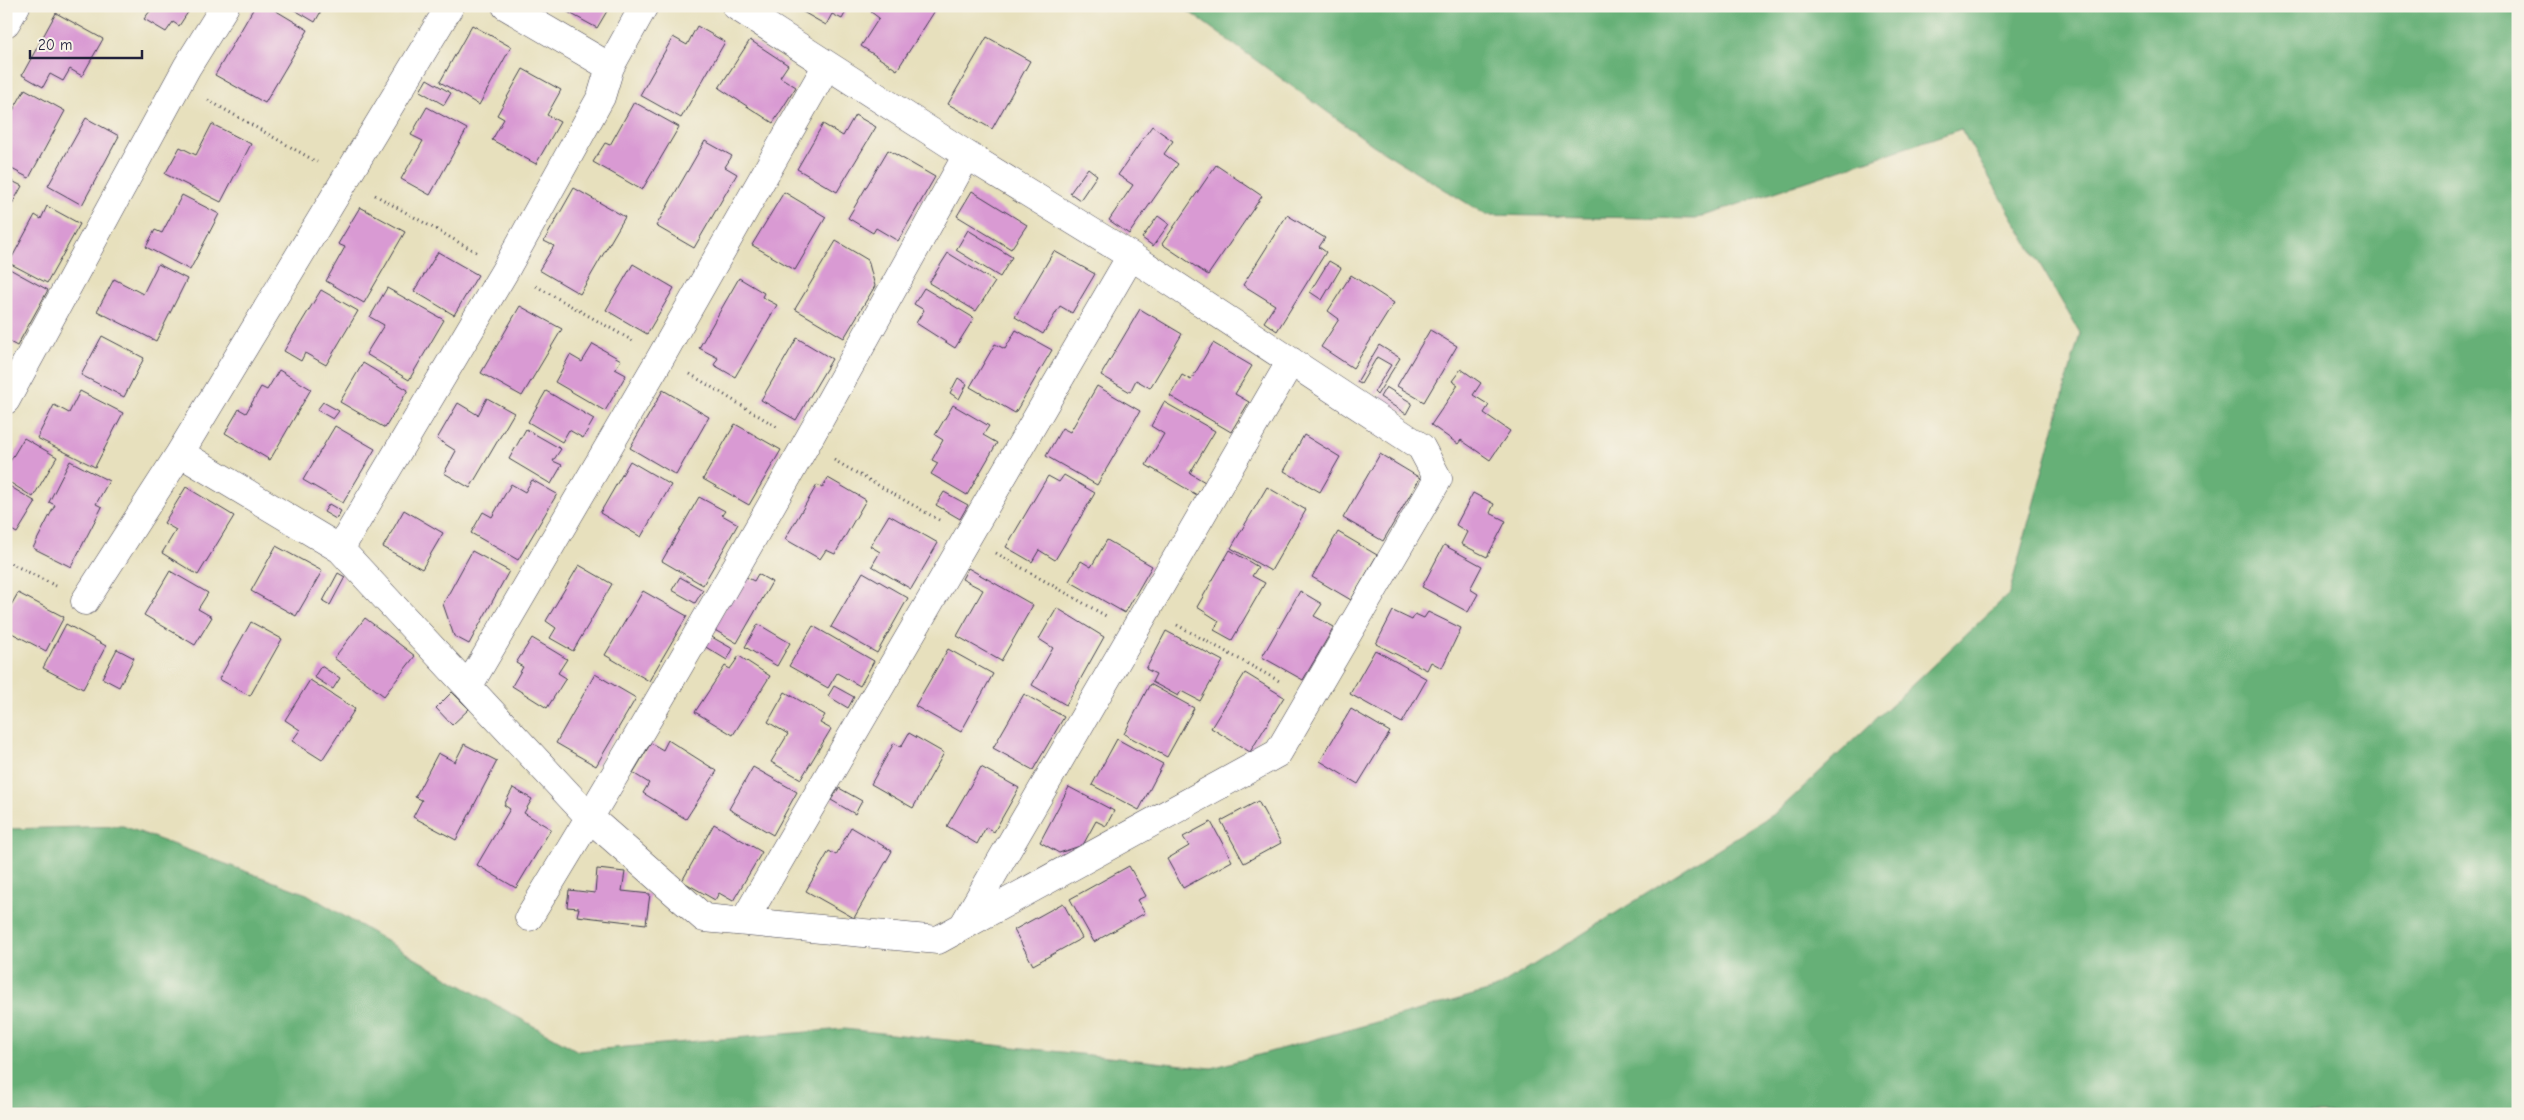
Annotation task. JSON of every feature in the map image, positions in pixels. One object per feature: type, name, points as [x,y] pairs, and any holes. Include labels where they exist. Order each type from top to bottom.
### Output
[{"type":"street","points":[[6,23],[16,6]]},
{"type":"street","points":[[6,400],[179,83],[226,6]]},
{"type":"street","points":[[85,601],[180,453],[450,6]]},
{"type":"street","points":[[506,6],[610,67]]},
{"type":"street","points":[[340,549],[506,269],[601,97],[610,67],[644,6]]},
{"type":"street","points":[[180,453],[340,549],[590,818],[704,918],[938,940],[1278,753],[1438,479],[1421,447],[1132,256],[967,155],[736,6]]},
{"type":"street","points":[[468,687],[661,357],[827,65]]},
{"type":"street","points":[[529,917],[590,818],[807,445],[967,155]]},
{"type":"street","points":[[744,921],[1132,256]]},
{"type":"street","points":[[963,926],[1291,361]]},
{"type":"path","points":[[179,83],[482,256]]},
{"type":"path","points":[[533,284],[968,537],[1310,698]]},
{"type":"path","points":[[6,561],[85,601]]},
{"type":"green space","points":[[1181,6],[2518,6],[2518,1114],[6,1114],[6,829],[123,826],[307,894],[455,982],[578,1051],[844,1029],[1212,1068],[1495,989],[1778,811],[2009,594],[2080,333],[1961,129],[1695,219],[1486,215],[1373,145]]},
{"type":"building","points":[[143,6],[192,6],[179,26],[173,22],[166,32],[144,19],[150,11]]},
{"type":"building","points":[[255,6],[268,6],[308,30],[265,103],[215,75]]},
{"type":"building","points":[[288,6],[324,6],[315,22]]},
{"type":"building","points":[[566,6],[610,6],[597,28],[564,10]]},
{"type":"building","points":[[797,6],[849,6],[842,19],[832,14],[826,25],[796,8]]},
{"type":"building","points":[[875,6],[938,6],[897,70],[861,46],[879,18],[871,12]]},
{"type":"building","points":[[56,13],[103,39],[82,76],[70,69],[63,81],[50,74],[43,87],[22,75]]},
{"type":"building","points":[[472,25],[511,47],[479,105],[440,82]]},
{"type":"building","points":[[697,26],[725,42],[681,118],[640,95],[673,37],[687,45]]},
{"type":"building","points":[[987,37],[1030,61],[992,129],[948,104]]},
{"type":"building","points":[[750,40],[788,65],[780,77],[796,87],[773,123],[719,88]]},
{"type":"building","points":[[523,69],[561,90],[547,115],[560,122],[536,164],[492,140],[504,119],[497,115]]},
{"type":"building","points":[[427,79],[451,93],[444,105],[420,91]]},
{"type":"building","points":[[25,89],[65,111],[29,178],[6,166],[6,123]]},
{"type":"building","points":[[634,102],[679,127],[642,190],[593,162],[605,143],[610,145]]},
{"type":"building","points":[[427,107],[467,129],[430,195],[401,179],[423,141],[411,135]]},
{"type":"building","points":[[855,115],[876,127],[837,192],[797,169],[823,124],[843,136]]},
{"type":"building","points":[[86,118],[119,136],[82,205],[48,186]]},
{"type":"building","points":[[212,124],[251,144],[221,202],[165,174],[180,147],[196,155]]},
{"type":"building","points":[[1152,126],[1173,141],[1164,154],[1178,164],[1129,234],[1109,220],[1133,185],[1118,175]]},
{"type":"building","points":[[705,141],[732,156],[725,167],[737,174],[694,248],[656,226]]},
{"type":"building","points":[[888,150],[935,177],[898,241],[876,228],[873,233],[848,218]]},
{"type":"building","points":[[1216,165],[1262,196],[1208,275],[1162,244]]},
{"type":"building","points":[[1088,168],[1097,175],[1080,200],[1070,193]]},
{"type":"building","points":[[6,178],[22,186],[6,215]]},
{"type":"building","points":[[574,188],[625,217],[580,294],[539,270],[554,246],[544,241]]},
{"type":"building","points":[[972,191],[1027,225],[1011,249],[957,216]]},
{"type":"building","points":[[784,192],[826,217],[795,270],[752,245]]},
{"type":"building","points":[[182,195],[219,214],[190,270],[146,247],[155,230],[162,233]]},
{"type":"building","points":[[47,206],[80,224],[47,283],[9,263],[35,215],[41,219]]},
{"type":"building","points":[[360,207],[405,232],[364,303],[326,281],[345,247],[338,244]]},
{"type":"building","points":[[1287,215],[1325,238],[1319,247],[1326,252],[1277,331],[1264,322],[1275,305],[1243,285]]},
{"type":"building","points":[[1158,216],[1169,224],[1153,246],[1142,238]]},
{"type":"building","points":[[968,230],[1012,257],[1000,277],[956,250]]},
{"type":"building","points":[[836,241],[868,260],[875,286],[844,338],[795,309]]},
{"type":"building","points":[[1054,251],[1095,274],[1072,313],[1060,306],[1043,334],[1015,317]]},
{"type":"building","points":[[438,252],[478,275],[454,315],[414,291]]},
{"type":"building","points":[[948,253],[995,282],[976,311],[929,283]]},
{"type":"building","points":[[1329,261],[1341,268],[1322,300],[1310,292]]},
{"type":"building","points":[[158,264],[187,279],[156,341],[97,311],[114,279],[143,294]]},
{"type":"building","points":[[633,264],[674,288],[647,334],[606,310]]},
{"type":"building","points":[[6,267],[48,290],[17,346],[6,340]]},
{"type":"building","points":[[1351,275],[1394,303],[1353,368],[1321,347],[1339,319],[1328,311]]},
{"type":"building","points":[[739,278],[764,293],[762,297],[777,305],[735,377],[714,365],[718,358],[699,348]]},
{"type":"building","points":[[387,288],[444,320],[409,380],[366,354],[384,325],[370,317]]},
{"type":"building","points":[[924,288],[974,318],[955,348],[916,323],[924,310],[914,304]]},
{"type":"building","points":[[321,290],[358,311],[326,365],[305,353],[301,361],[284,351]]},
{"type":"building","points":[[520,306],[562,329],[522,396],[481,373]]},
{"type":"building","points":[[1140,309],[1182,334],[1150,388],[1136,380],[1130,392],[1101,375]]},
{"type":"building","points":[[1016,330],[1052,350],[1015,413],[970,387],[995,344],[1005,349]]},
{"type":"building","points":[[1430,330],[1457,346],[1424,402],[1397,386]]},
{"type":"building","points":[[102,336],[144,358],[124,397],[81,375]]},
{"type":"building","points":[[797,338],[832,359],[796,420],[761,400]]},
{"type":"building","points":[[1213,343],[1252,366],[1235,394],[1249,402],[1231,432],[1170,396],[1182,375],[1191,380]]},
{"type":"building","points":[[593,344],[621,360],[615,369],[626,375],[605,411],[555,382],[570,355],[582,362]]},
{"type":"building","points":[[1379,345],[1400,358],[1377,395],[1374,392],[1391,365],[1377,357],[1361,384],[1357,382]]},
{"type":"building","points":[[363,363],[408,390],[385,428],[340,402]]},
{"type":"building","points":[[1461,369],[1481,383],[1473,395],[1489,405],[1484,413],[1510,431],[1490,460],[1461,440],[1458,444],[1431,425],[1458,385],[1452,381]]},
{"type":"building","points":[[279,370],[311,389],[270,460],[225,433],[239,409],[246,413],[261,387],[267,390]]},
{"type":"building","points":[[958,378],[967,384],[959,399],[950,393]]},
{"type":"building","points":[[1097,386],[1140,411],[1097,485],[1046,456],[1062,428],[1070,432]]},
{"type":"building","points":[[1386,387],[1412,403],[1406,414],[1380,397]]},
{"type":"building","points":[[663,390],[709,417],[676,475],[630,448]]},
{"type":"building","points":[[80,391],[123,413],[95,467],[37,438],[54,405],[69,413]]},
{"type":"building","points":[[546,391],[594,419],[583,438],[569,430],[562,442],[528,422]]},
{"type":"building","points":[[487,398],[514,413],[470,488],[444,473],[456,451],[437,439],[458,403],[478,415]]},
{"type":"building","points":[[323,402],[339,411],[333,419],[317,410]]},
{"type":"building","points":[[1164,402],[1215,431],[1190,473],[1205,482],[1197,495],[1146,465],[1164,434],[1151,426]]},
{"type":"building","points":[[953,405],[989,426],[983,435],[997,443],[967,495],[931,474],[938,463],[932,460],[943,440],[935,435]]},
{"type":"building","points":[[735,424],[781,450],[749,505],[703,479]]},
{"type":"building","points":[[335,426],[375,449],[343,503],[303,480]]},
{"type":"building","points":[[526,429],[561,449],[553,461],[562,465],[551,484],[509,459]]},
{"type":"building","points":[[1304,435],[1340,457],[1320,492],[1284,471]]},
{"type":"building","points":[[24,438],[57,457],[33,497],[6,480],[6,468]]},
{"type":"building","points":[[1380,454],[1420,478],[1383,541],[1343,518]]},
{"type":"building","points":[[70,461],[109,481],[96,504],[102,507],[71,567],[33,548],[55,505],[49,502]]},
{"type":"building","points":[[630,461],[671,485],[641,537],[600,513]]},
{"type":"building","points":[[1064,475],[1095,493],[1055,560],[1039,550],[1032,562],[1006,547],[1048,476],[1059,482]]},
{"type":"building","points":[[828,478],[866,500],[835,554],[826,550],[820,559],[785,539],[817,485],[822,488]]},
{"type":"building","points":[[532,480],[557,494],[518,560],[471,533],[483,512],[492,517],[511,484],[525,492]]},
{"type":"building","points":[[6,484],[36,502],[17,533],[6,527]]},
{"type":"building","points":[[186,487],[234,516],[198,575],[162,553],[176,530],[164,523]]},
{"type":"building","points":[[1267,487],[1306,510],[1271,571],[1231,548]]},
{"type":"building","points":[[944,492],[968,505],[960,519],[936,505]]},
{"type":"building","points":[[1473,493],[1494,504],[1490,513],[1506,521],[1487,557],[1461,544],[1467,532],[1456,525]]},
{"type":"building","points":[[699,497],[725,511],[722,515],[738,524],[703,585],[662,561]]},
{"type":"building","points":[[329,504],[341,511],[336,519],[324,512]]},
{"type":"building","points":[[404,510],[443,533],[422,569],[383,547]]},
{"type":"building","points":[[889,515],[938,543],[911,589],[872,566],[880,552],[870,546]]},
{"type":"building","points":[[1338,532],[1377,555],[1351,600],[1312,577]]},
{"type":"building","points":[[1107,540],[1152,566],[1125,613],[1069,581],[1081,561],[1091,567]]},
{"type":"building","points":[[1444,545],[1482,566],[1470,589],[1478,594],[1468,612],[1422,587]]},
{"type":"building","points":[[276,546],[322,571],[296,616],[251,591]]},
{"type":"building","points":[[1230,550],[1258,567],[1252,576],[1265,583],[1232,640],[1214,630],[1219,621],[1197,607]]},
{"type":"building","points":[[472,551],[509,571],[469,644],[454,636],[443,604]]},
{"type":"building","points":[[579,565],[612,584],[573,651],[550,638],[556,628],[546,621]]},
{"type":"building","points":[[968,568],[1033,605],[1001,661],[957,636],[983,590],[962,579]]},
{"type":"building","points":[[170,571],[208,593],[198,609],[212,617],[195,645],[144,615]]},
{"type":"building","points":[[863,572],[908,598],[877,653],[831,627]]},
{"type":"building","points":[[338,573],[345,577],[330,605],[323,601]]},
{"type":"building","points":[[758,574],[772,582],[737,643],[713,629],[744,576],[754,581]]},
{"type":"building","points":[[680,577],[703,590],[695,603],[672,590]]},
{"type":"building","points":[[643,591],[687,616],[649,681],[605,655]]},
{"type":"building","points":[[1300,591],[1322,604],[1314,616],[1334,627],[1303,680],[1262,657]]},
{"type":"building","points":[[18,593],[64,617],[46,651],[6,630],[6,614]]},
{"type":"building","points":[[1057,608],[1104,637],[1066,705],[1032,685],[1053,648],[1039,639]]},
{"type":"building","points":[[1393,611],[1412,620],[1415,614],[1424,618],[1428,612],[1461,628],[1442,668],[1431,662],[1427,670],[1376,644]]},
{"type":"building","points":[[365,618],[415,656],[384,696],[334,658]]},
{"type":"building","points":[[251,622],[282,639],[250,696],[219,679]]},
{"type":"building","points":[[66,624],[106,646],[83,689],[43,668]]},
{"type":"building","points":[[758,624],[790,643],[777,666],[745,647]]},
{"type":"building","points":[[813,626],[874,661],[860,686],[837,673],[828,688],[789,666]]},
{"type":"building","points":[[1166,631],[1223,661],[1200,701],[1181,691],[1178,696],[1152,682],[1156,674],[1146,669]]},
{"type":"building","points":[[710,636],[733,649],[727,660],[704,646]]},
{"type":"building","points":[[532,638],[567,659],[558,673],[566,678],[547,708],[512,686],[523,667],[516,663]]},
{"type":"building","points":[[117,649],[134,658],[119,687],[102,678]]},
{"type":"building","points":[[948,649],[993,674],[961,732],[915,706]]},
{"type":"building","points":[[1375,650],[1427,679],[1402,723],[1350,694]]},
{"type":"building","points":[[739,656],[770,676],[733,735],[695,712],[725,666],[730,669]]},
{"type":"building","points":[[321,666],[340,678],[333,689],[314,677]]},
{"type":"building","points":[[1245,673],[1284,697],[1250,752],[1211,728]]},
{"type":"building","points":[[595,674],[636,698],[596,766],[556,743]]},
{"type":"building","points":[[310,680],[355,709],[322,760],[292,741],[300,730],[285,720]]},
{"type":"building","points":[[1150,684],[1194,708],[1167,757],[1124,734]]},
{"type":"building","points":[[834,686],[854,697],[848,708],[828,696]]},
{"type":"building","points":[[452,692],[469,709],[452,725],[436,708]]},
{"type":"building","points":[[785,692],[825,715],[820,723],[831,729],[801,779],[771,762],[788,734],[768,722]]},
{"type":"building","points":[[1024,694],[1064,717],[1033,770],[993,748]]},
{"type":"building","points":[[1351,709],[1390,732],[1358,784],[1320,761]]},
{"type":"building","points":[[909,733],[944,753],[913,808],[871,784],[894,743],[901,747]]},
{"type":"building","points":[[1117,739],[1163,764],[1139,810],[1092,785]]},
{"type":"building","points":[[668,740],[717,771],[686,819],[643,793],[649,783],[633,773],[651,743],[663,750]]},
{"type":"building","points":[[464,744],[497,761],[456,840],[413,817],[422,800],[415,797],[438,753],[455,762]]},
{"type":"building","points":[[753,767],[797,792],[773,835],[729,809]]},
{"type":"building","points":[[981,767],[1019,788],[994,832],[986,827],[977,844],[947,826]]},
{"type":"building","points":[[1069,787],[1114,811],[1106,826],[1096,821],[1083,845],[1059,853],[1040,842]]},
{"type":"building","points":[[513,788],[532,799],[524,813],[551,829],[516,888],[477,865],[510,809],[504,805]]},
{"type":"building","points":[[839,788],[862,801],[855,814],[831,800]]},
{"type":"building","points":[[1258,801],[1281,843],[1244,863],[1221,821]]},
{"type":"building","points":[[1211,822],[1232,861],[1183,888],[1167,859],[1189,846],[1183,837]]},
{"type":"building","points":[[714,824],[762,852],[733,901],[719,893],[715,900],[682,881]]},
{"type":"building","points":[[851,827],[892,851],[854,918],[806,891],[829,851],[836,855]]},
{"type":"building","points":[[1129,866],[1146,896],[1137,900],[1145,913],[1094,942],[1070,899]]},
{"type":"building","points":[[597,869],[625,872],[622,891],[650,894],[646,924],[577,916],[579,908],[567,907],[569,890],[595,893]]},
{"type":"building","points":[[1063,903],[1082,938],[1033,965],[1014,930]]}]
